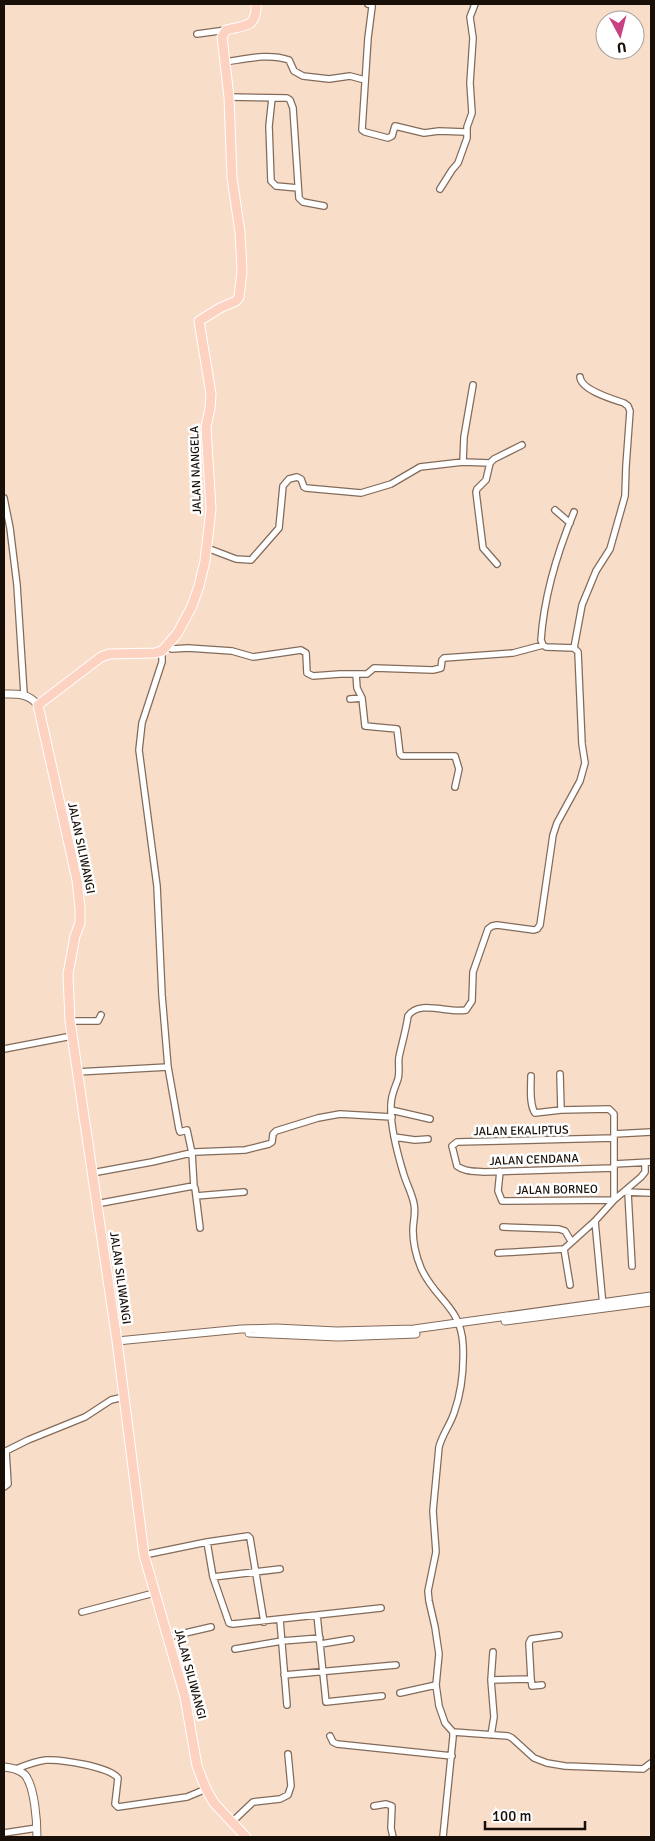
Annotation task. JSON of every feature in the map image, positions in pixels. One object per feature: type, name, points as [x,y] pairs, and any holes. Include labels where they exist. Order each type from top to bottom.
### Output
[{"type":"main road","points":[[226,30],[250,24],[256,14],[256,4]]},
{"type":"main road","name":"JALAN NANGELA","points":[[165,649],[177,634],[196,597],[207,548],[211,509],[206,427],[211,394],[199,321],[239,298],[242,271],[240,232],[232,178],[229,97],[222,37],[226,30]]},
{"type":"main road","points":[[38,705],[101,657],[109,654],[155,653],[165,649]]},
{"type":"main road","name":"JALAN SILIWANGI","points":[[38,705],[77,880],[80,923],[75,936],[68,974],[70,1021],[117,1343],[144,1555],[188,1706],[197,1766],[214,1803],[246,1837]]},
{"type":"street","points":[[368,4],[372,5],[372,7],[365,80],[362,127],[364,132],[388,138],[392,136],[395,126],[424,133],[439,131],[466,132]]},
{"type":"street","points":[[440,189],[461,157],[472,113],[470,83],[473,38],[470,17],[475,4]]},
{"type":"street","points":[[197,34],[226,30]]},
{"type":"street","points":[[226,62],[264,57],[283,58],[289,60],[294,70],[304,76],[329,79],[350,76],[365,80]]},
{"type":"street","points":[[229,97],[287,98],[290,100],[293,108],[299,198],[303,202],[324,206]]},
{"type":"street","points":[[272,98],[269,126],[271,181],[276,186],[298,188]]},
{"type":"street","points":[[574,648],[582,605],[596,571],[610,549],[625,496],[630,411],[624,403],[587,387],[581,381],[580,376]]},
{"type":"street","points":[[462,462],[464,437],[473,385]]},
{"type":"street","points":[[497,564],[483,548],[476,492],[486,480],[490,463],[500,455],[522,445]]},
{"type":"street","points":[[207,548],[236,559],[250,560],[279,528],[282,489],[286,481],[294,477],[302,479],[306,488],[361,494],[391,484],[420,467],[462,462],[490,463]]},
{"type":"street","points":[[4,498],[10,528],[17,585],[24,694]]},
{"type":"street","points":[[555,510],[570,523]]},
{"type":"street","points":[[543,645],[541,640],[542,625],[546,602],[555,565],[574,512]]},
{"type":"street","points":[[200,1228],[194,1187],[192,1153],[186,1130],[180,1132],[179,1129],[168,1067],[162,995],[157,886],[139,750],[142,724],[165,649],[188,648],[232,651],[253,657],[301,650],[305,652],[307,672],[311,676],[367,674],[374,668],[440,669],[444,658],[513,654],[543,645],[546,647],[574,648],[578,652],[582,744],[585,763],[580,781],[557,823],[553,835],[540,925],[534,930],[497,925],[488,929],[473,972],[472,1001],[466,1010],[460,1012],[422,1007],[413,1009],[408,1016],[399,1059],[398,1079],[392,1095],[391,1110],[394,1136],[415,1206],[414,1244],[421,1268],[437,1293],[454,1311],[460,1326],[463,1361],[461,1387],[454,1414],[441,1438],[434,1503],[436,1552],[428,1591],[439,1654],[436,1685],[439,1706],[443,1718],[453,1732],[443,1837]]},
{"type":"street","points":[[356,674],[357,688],[362,698],[365,726],[397,729],[401,755],[455,756],[459,769],[455,787]]},
{"type":"street","points":[[4,694],[24,694],[32,698],[38,705]]},
{"type":"street","points":[[350,699],[362,698]]},
{"type":"street","points":[[70,1021],[98,1020],[101,1015]]},
{"type":"street","points":[[4,1049],[72,1036]]},
{"type":"street","points":[[77,1072],[168,1067]]},
{"type":"street","points":[[560,1074],[561,1110]]},
{"type":"street","points":[[530,1076],[533,1111],[535,1113],[561,1110],[609,1109],[614,1114],[614,1200]]},
{"type":"street","points":[[391,1110],[430,1119]]},
{"type":"street","points":[[92,1173],[207,1150],[227,1152],[245,1150],[269,1144],[272,1142],[273,1134],[276,1131],[318,1118],[345,1114],[392,1117]]},
{"type":"street","points":[[614,1136],[651,1132]]},
{"type":"street","points":[[394,1136],[415,1140],[428,1139]]},
{"type":"street","name":"JALAN EKALIPTUS","points":[[457,1166],[452,1146],[457,1142],[614,1136]]},
{"type":"street","points":[[498,1253],[564,1249],[595,1221],[614,1200],[627,1193],[645,1172],[648,1163]]},
{"type":"street","name":"JALAN CENDANA","points":[[457,1166],[462,1170],[468,1171],[500,1171],[648,1163]]},
{"type":"street","name":"JALAN BORNEO","points":[[500,1171],[498,1190],[502,1201],[614,1200]]},
{"type":"street","points":[[96,1204],[194,1187]]},
{"type":"street","points":[[196,1196],[244,1192]]},
{"type":"street","points":[[627,1193],[651,1193]]},
{"type":"street","points":[[627,1193],[632,1266]]},
{"type":"street","points":[[595,1221],[603,1305]]},
{"type":"street","points":[[503,1227],[559,1228],[565,1231],[571,1241]]},
{"type":"street","points":[[564,1249],[570,1285]]},
{"type":"street","points":[[117,1343],[276,1328],[379,1331],[460,1326],[651,1296]]},
{"type":"street","points":[[603,1305],[651,1302]]},
{"type":"street","points":[[4,1486],[8,1484],[5,1451],[85,1417],[111,1400],[124,1397]]},
{"type":"street","points":[[144,1555],[248,1536],[251,1541],[264,1622]]},
{"type":"street","points":[[207,1542],[213,1577],[229,1623],[264,1622],[381,1608]]},
{"type":"street","points":[[213,1577],[280,1569]]},
{"type":"street","points":[[82,1612],[154,1593]]},
{"type":"street","points":[[317,1615],[326,1702],[382,1696]]},
{"type":"street","points":[[280,1620],[287,1705]]},
{"type":"street","points":[[168,1637],[211,1627]]},
{"type":"street","points":[[542,1685],[532,1686],[530,1639],[559,1635]]},
{"type":"street","points":[[235,1649],[282,1641],[351,1639]]},
{"type":"street","points":[[491,1735],[494,1717],[491,1680],[493,1652]]},
{"type":"street","points":[[284,1675],[396,1665]]},
{"type":"street","points":[[491,1680],[531,1679]]},
{"type":"street","points":[[400,1693],[436,1685]]},
{"type":"street","points":[[453,1732],[512,1738],[534,1758],[557,1765],[643,1769],[651,1763]]},
{"type":"street","points":[[330,1736],[333,1742],[338,1744],[452,1756]]},
{"type":"street","points":[[232,1822],[253,1802],[280,1799],[288,1795],[291,1786],[288,1754]]},
{"type":"street","points":[[4,1767],[16,1769],[48,1760],[71,1762],[106,1770],[118,1778],[115,1804],[118,1807],[187,1798],[199,1794],[206,1789]]},
{"type":"street","points":[[16,1769],[26,1776],[29,1783],[35,1812],[36,1837]]},
{"type":"street","points":[[374,1806],[386,1804],[392,1806],[392,1837]]},
{"type":"street","points":[[4,1833],[37,1828]]}]
